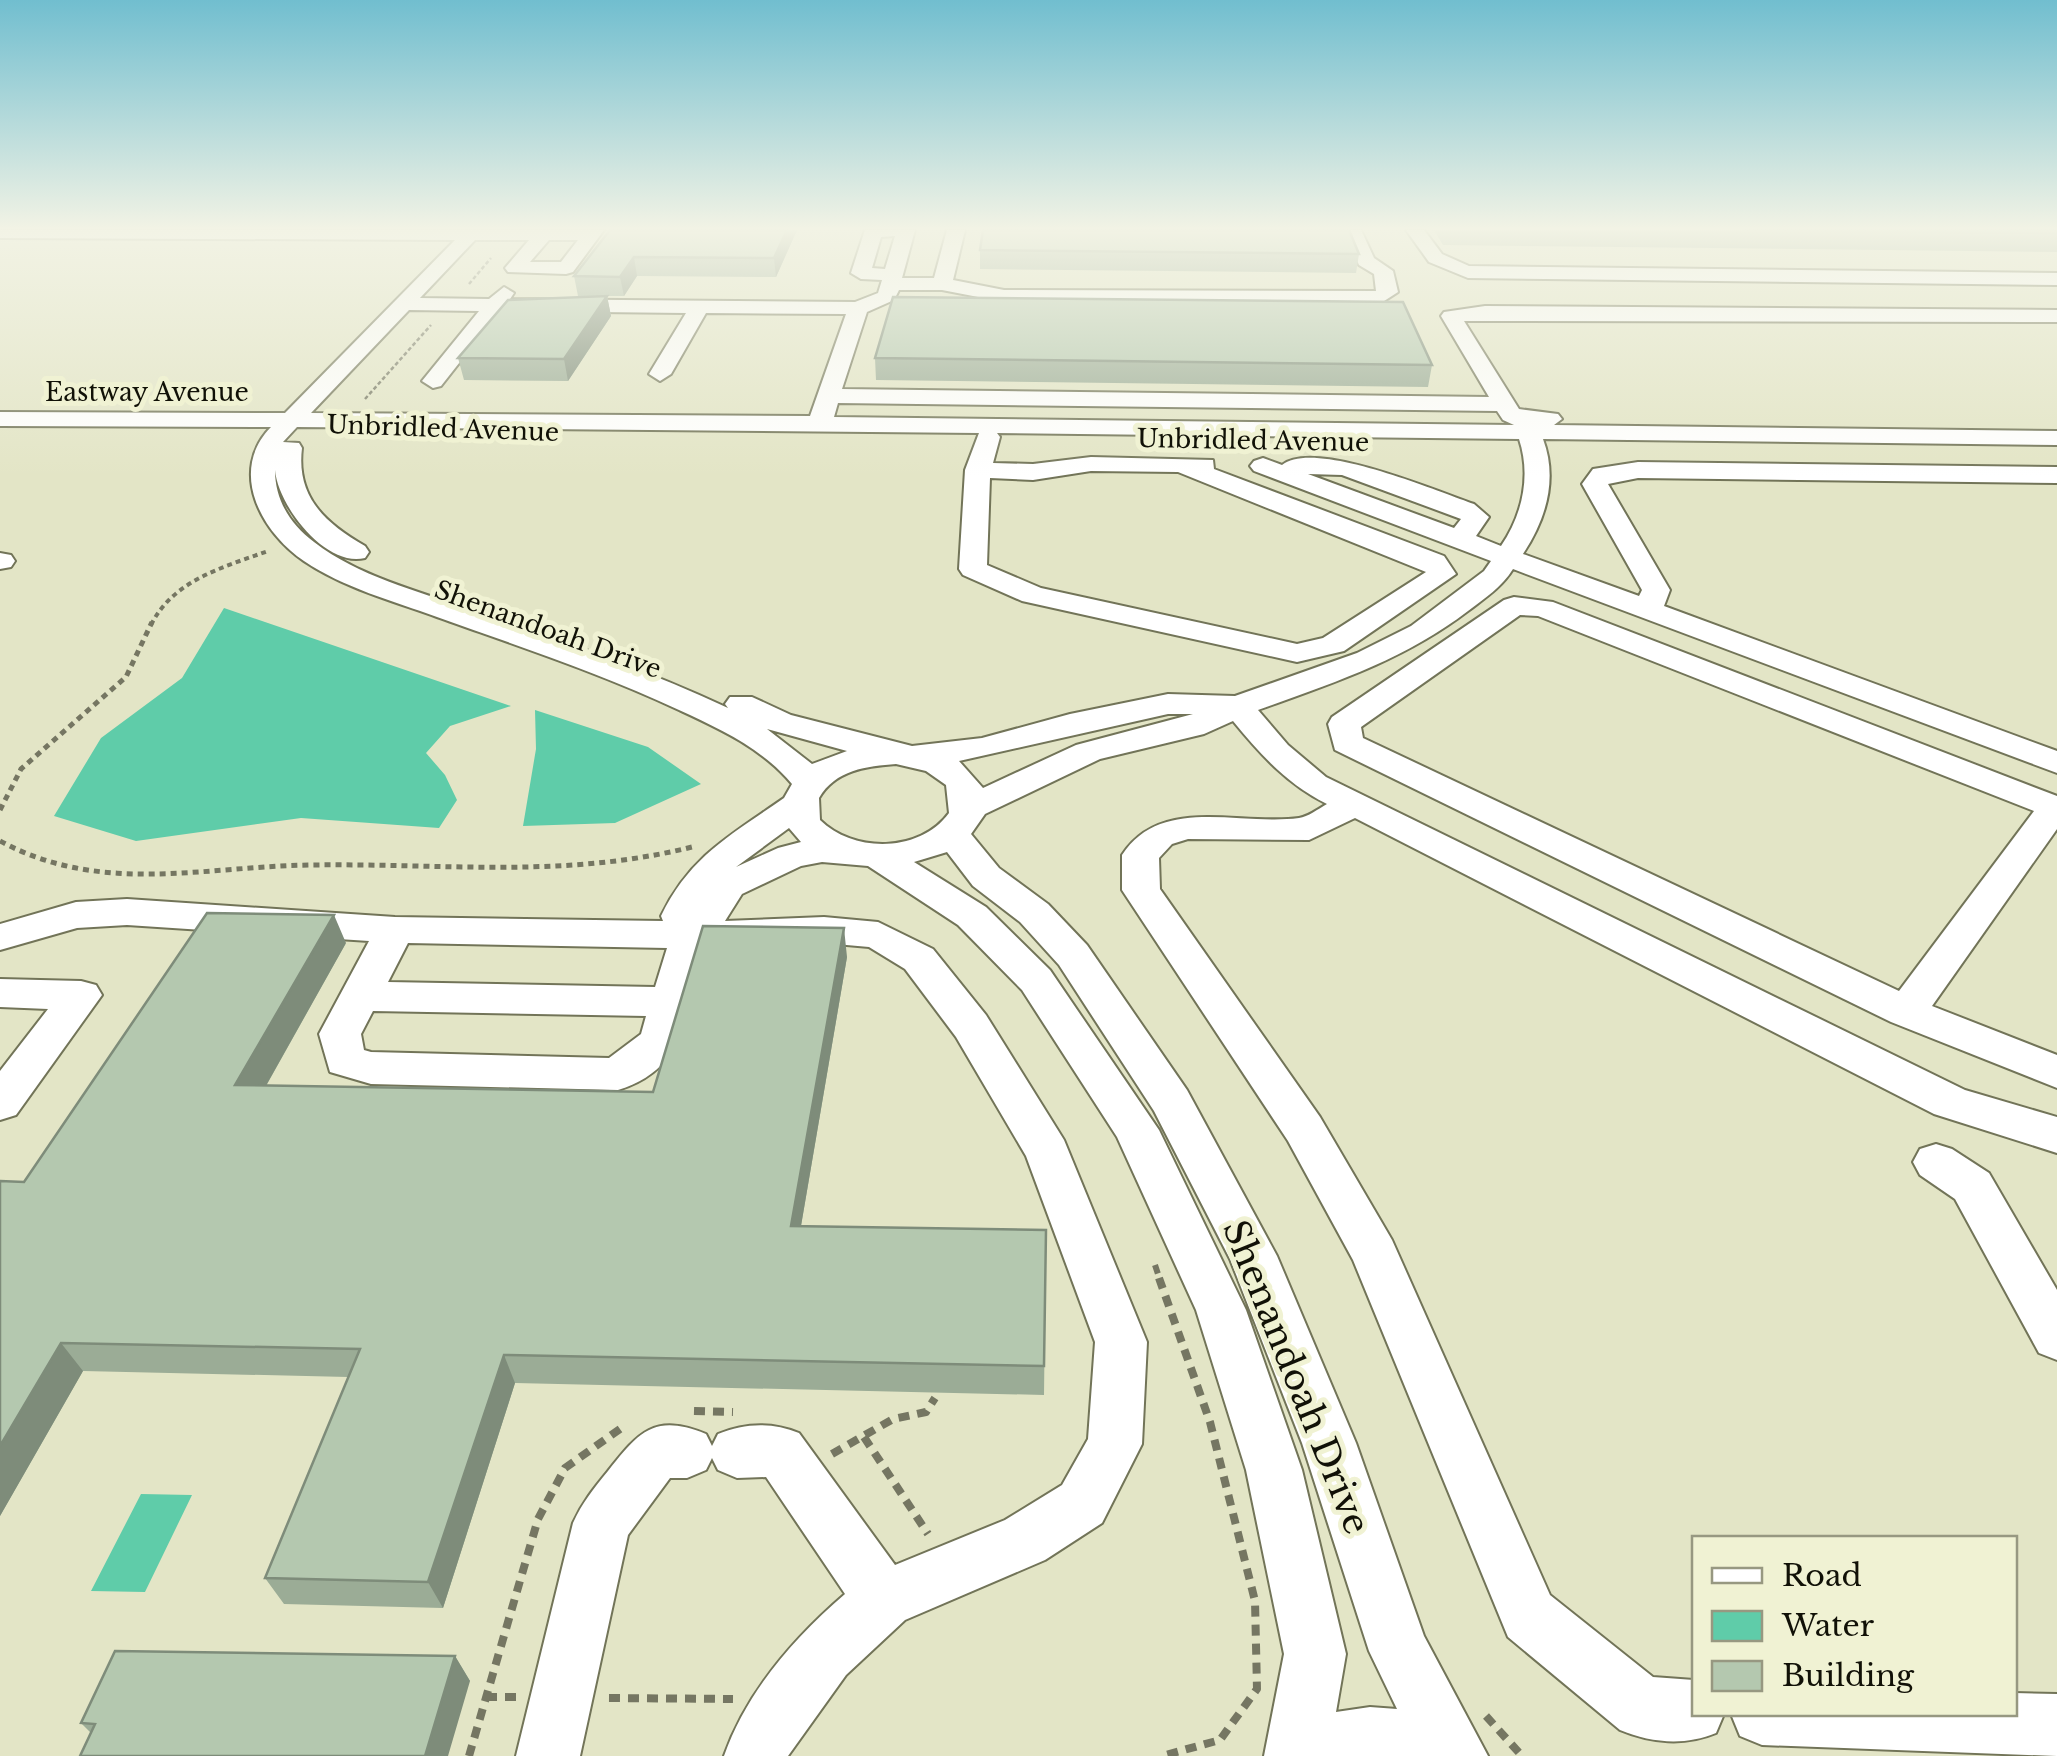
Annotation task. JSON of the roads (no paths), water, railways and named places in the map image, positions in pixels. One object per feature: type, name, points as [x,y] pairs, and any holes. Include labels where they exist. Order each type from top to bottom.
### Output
[{"type":"street","name":"Shenandoah Drive","points":[[397,312],[268,444],[262,484],[278,522],[314,555],[366,581],[662,689],[758,735],[788,756],[805,794]]},
{"type":"street","points":[[433,380],[491,312]]},
{"type":"street","points":[[660,374],[696,312]]},
{"type":"street","points":[[818,429],[857,312]]},
{"type":"street","points":[[710,869],[822,850],[906,854],[1020,781],[1088,752],[1192,727],[1238,706],[1368,660],[1422,632],[1494,577],[1527,528],[1542,466],[1522,424],[1451,316],[1485,312],[2057,316]]},
{"type":"street","points":[[828,396],[1522,424],[2057,422]]},
{"type":"street","points":[[0,435],[11,419]]},
{"type":"street","name":"Eastway Avenue","points":[[11,419],[294,421]]},
{"type":"street","name":"Shenandoah Drive","points":[[294,421],[285,467],[288,487],[318,526],[341,544],[440,590],[621,654],[779,722],[905,755]]},
{"type":"street","name":"Unbridled Avenue","points":[[294,421],[818,429],[988,437],[1522,424],[2057,451]]},
{"type":"street","name":"Unbridled Avenue","points":[[294,421],[349,430],[1522,424],[2057,438]]},
{"type":"street","points":[[988,437],[978,470],[974,569],[1032,595],[1297,654],[1333,644],[1442,574],[1434,562],[1182,465]]},
{"type":"street","points":[[978,470],[1034,472],[1091,464],[1263,466],[2057,762]]},
{"type":"street","points":[[1648,608],[1656,590],[1594,484],[1602,474],[1627,470],[2057,475]]},
{"type":"street","points":[[1414,592],[1489,623]]},
{"type":"street","points":[[1906,1012],[2056,808],[1542,608],[1514,606],[1344,724],[1347,743],[1906,1012],[2057,1072]]},
{"type":"street","points":[[1333,644],[1408,677]]},
{"type":"street","points":[[710,869],[847,761],[984,748],[1070,724],[1168,704],[1238,706],[1276,752],[1314,784],[1950,1102],[2057,1135]]},
{"type":"street","points":[[905,755],[954,773],[966,787],[959,821]]},
{"type":"street","points":[[986,877],[976,842],[987,816],[1020,781]]},
{"type":"street","points":[[805,794],[801,818],[809,832],[861,854]]},
{"type":"street","points":[[1354,804],[1309,828],[1188,828],[1158,836],[1140,856],[1140,890],[1304,1129],[1375,1255],[1528,1616],[1642,1708],[1692,1711]]},
{"type":"street","name":"Shenandoah Drive","points":[[959,821],[986,877],[1034,912],[1073,955],[1171,1102],[1254,1256],[1329,1443],[1400,1650],[1456,1756]]},
{"type":"street","name":"Shenandoah Drive","points":[[861,854],[972,916],[1036,980],[1136,1130],[1221,1310],[1274,1470],[1315,1654],[1298,1756]]},
{"type":"street","points":[[395,930],[340,1034],[345,1061],[371,1068],[618,1074],[660,1042],[690,935],[710,914],[710,869]]},
{"type":"street","points":[[0,976],[12,958],[5,935],[76,915],[127,912],[395,930],[690,935],[824,930],[878,935],[919,958],[972,1026],[1048,1153],[1121,1342],[1116,1444],[1082,1504],[1025,1540],[874,1584],[762,1738],[743,1736]]},
{"type":"street","points":[[0,994],[81,995],[0,1103]]},
{"type":"street","points":[[360,996],[670,1002]]},
{"type":"street","points":[[1936,1162],[1972,1186],[2057,1337]]},
{"type":"street","points":[[548,1756],[602,1523],[656,1453],[780,1451],[874,1584]]},
{"type":"street","points":[[1811,1716],[2057,1726]]},
{"type":"street","points":[[1298,1756],[1334,1741],[1376,1737],[1420,1746],[1440,1756]]},
{"type":"water","points":[[224,608],[511,706],[450,726],[426,753],[445,775],[457,800],[439,828],[301,818],[136,841],[54,816],[101,738],[182,678]]},
{"type":"water","points":[[535,710],[648,747],[701,784],[615,823],[523,826],[536,749]]},
{"type":"water","points":[[141,1494],[192,1495],[145,1592],[91,1591]]}]
